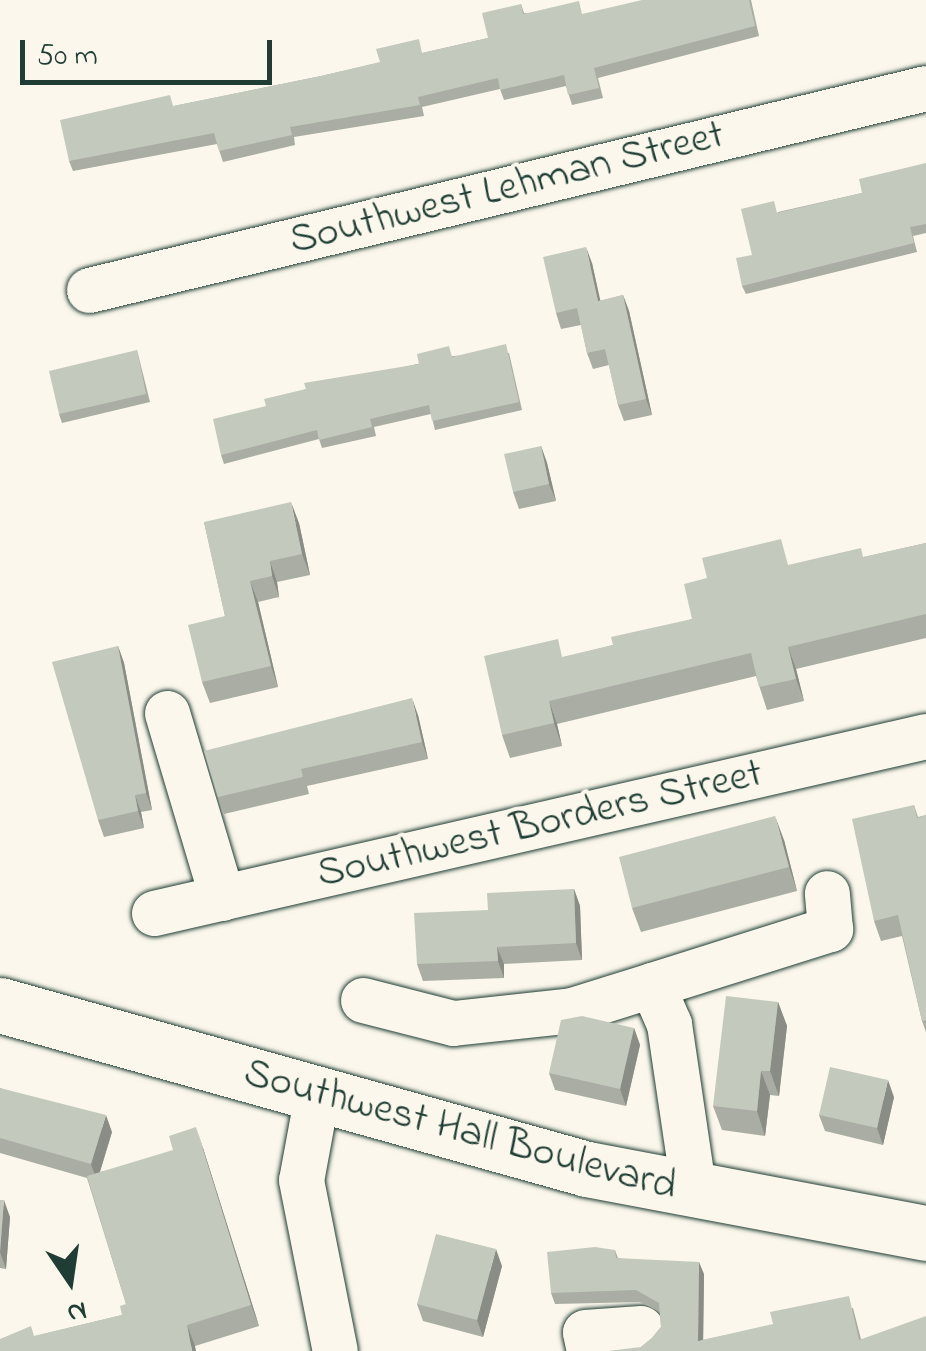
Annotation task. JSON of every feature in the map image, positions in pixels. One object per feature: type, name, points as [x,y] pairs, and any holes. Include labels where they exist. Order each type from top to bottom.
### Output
[{"type":"main road","name":"Southwest Hall Boulevard","points":[[0,1005],[694,1194],[926,1233]]},
{"type":"street","name":"Southwest Lehman Street","points":[[89,290],[926,88]]},
{"type":"street","points":[[168,714],[222,898]]},
{"type":"street","name":"Southwest Borders Street","points":[[154,913],[926,736]]},
{"type":"street","points":[[363,1000],[453,1023],[572,1010],[830,929],[828,893]]},
{"type":"street","points":[[652,985],[673,1042],[694,1194]]},
{"type":"street","points":[[317,1094],[301,1180],[335,1351]]},
{"type":"street","points":[[589,1351],[585,1332],[641,1328]]},
{"type":"building","points":[[642,0],[749,0],[755,26],[594,68],[599,88],[568,95],[564,75],[500,90],[498,78],[418,97],[420,105],[290,127],[292,135],[219,151],[214,133],[69,161],[60,120],[170,95],[173,106],[321,76],[380,62],[376,49],[419,39],[422,53],[488,38],[482,13],[521,4],[523,14],[579,1],[582,14]]},
{"type":"building","points":[[926,163],[926,224],[910,227],[914,243],[742,286],[736,258],[752,255],[741,209],[774,201],[777,213],[862,193],[859,179]]},
{"type":"building","points":[[586,247],[598,301],[623,295],[646,399],[618,405],[605,349],[587,353],[577,308],[556,313],[543,257]]},
{"type":"building","points":[[506,344],[519,402],[432,421],[429,405],[370,419],[372,427],[319,440],[317,430],[221,455],[213,419],[266,406],[264,399],[306,389],[304,383],[419,364],[417,354],[449,346],[452,357]]},
{"type":"building","points":[[137,350],[146,394],[59,414],[49,371]]},
{"type":"building","points":[[541,446],[549,484],[513,492],[504,454]]},
{"type":"building","points":[[291,502],[302,554],[270,561],[272,576],[250,581],[271,666],[202,682],[188,625],[225,616],[204,522]]},
{"type":"building","points":[[781,539],[788,565],[861,548],[863,557],[926,543],[926,614],[788,647],[796,679],[759,687],[751,653],[549,701],[554,723],[502,735],[484,656],[558,639],[562,657],[613,645],[611,637],[692,619],[684,584],[707,578],[702,558]]},
{"type":"building","points":[[118,646],[146,793],[135,795],[138,811],[98,820],[52,662]]},
{"type":"building","points":[[412,698],[422,742],[301,769],[303,777],[218,797],[204,751]]},
{"type":"building","points":[[914,805],[917,818],[926,815],[926,1020],[922,1021],[898,915],[874,921],[852,819]]},
{"type":"building","points":[[775,816],[789,867],[632,908],[619,857]]},
{"type":"building","points":[[574,889],[576,943],[497,947],[498,961],[417,964],[414,913],[488,910],[487,893]]},
{"type":"building","points":[[726,996],[778,1002],[770,1071],[761,1071],[757,1111],[713,1106]]},
{"type":"building","points":[[582,1016],[634,1028],[620,1089],[549,1073],[561,1020]]},
{"type":"building","points":[[830,1067],[888,1080],[877,1128],[819,1115]]},
{"type":"building","points":[[0,1088],[106,1115],[91,1164],[0,1138]]},
{"type":"building","points":[[196,1127],[251,1305],[187,1325],[192,1351],[0,1351],[0,1339],[31,1326],[34,1336],[122,1315],[120,1306],[126,1304],[87,1176],[173,1150],[169,1136]]},
{"type":"building","points":[[0,1200],[4,1200],[0,1252]]},
{"type":"building","points":[[436,1234],[496,1249],[477,1320],[417,1304]]},
{"type":"building","points":[[595,1247],[615,1250],[616,1258],[699,1262],[698,1341],[773,1324],[770,1312],[849,1296],[859,1340],[926,1316],[926,1351],[608,1351],[641,1347],[652,1338],[661,1327],[659,1303],[636,1290],[551,1293],[547,1252]]}]
